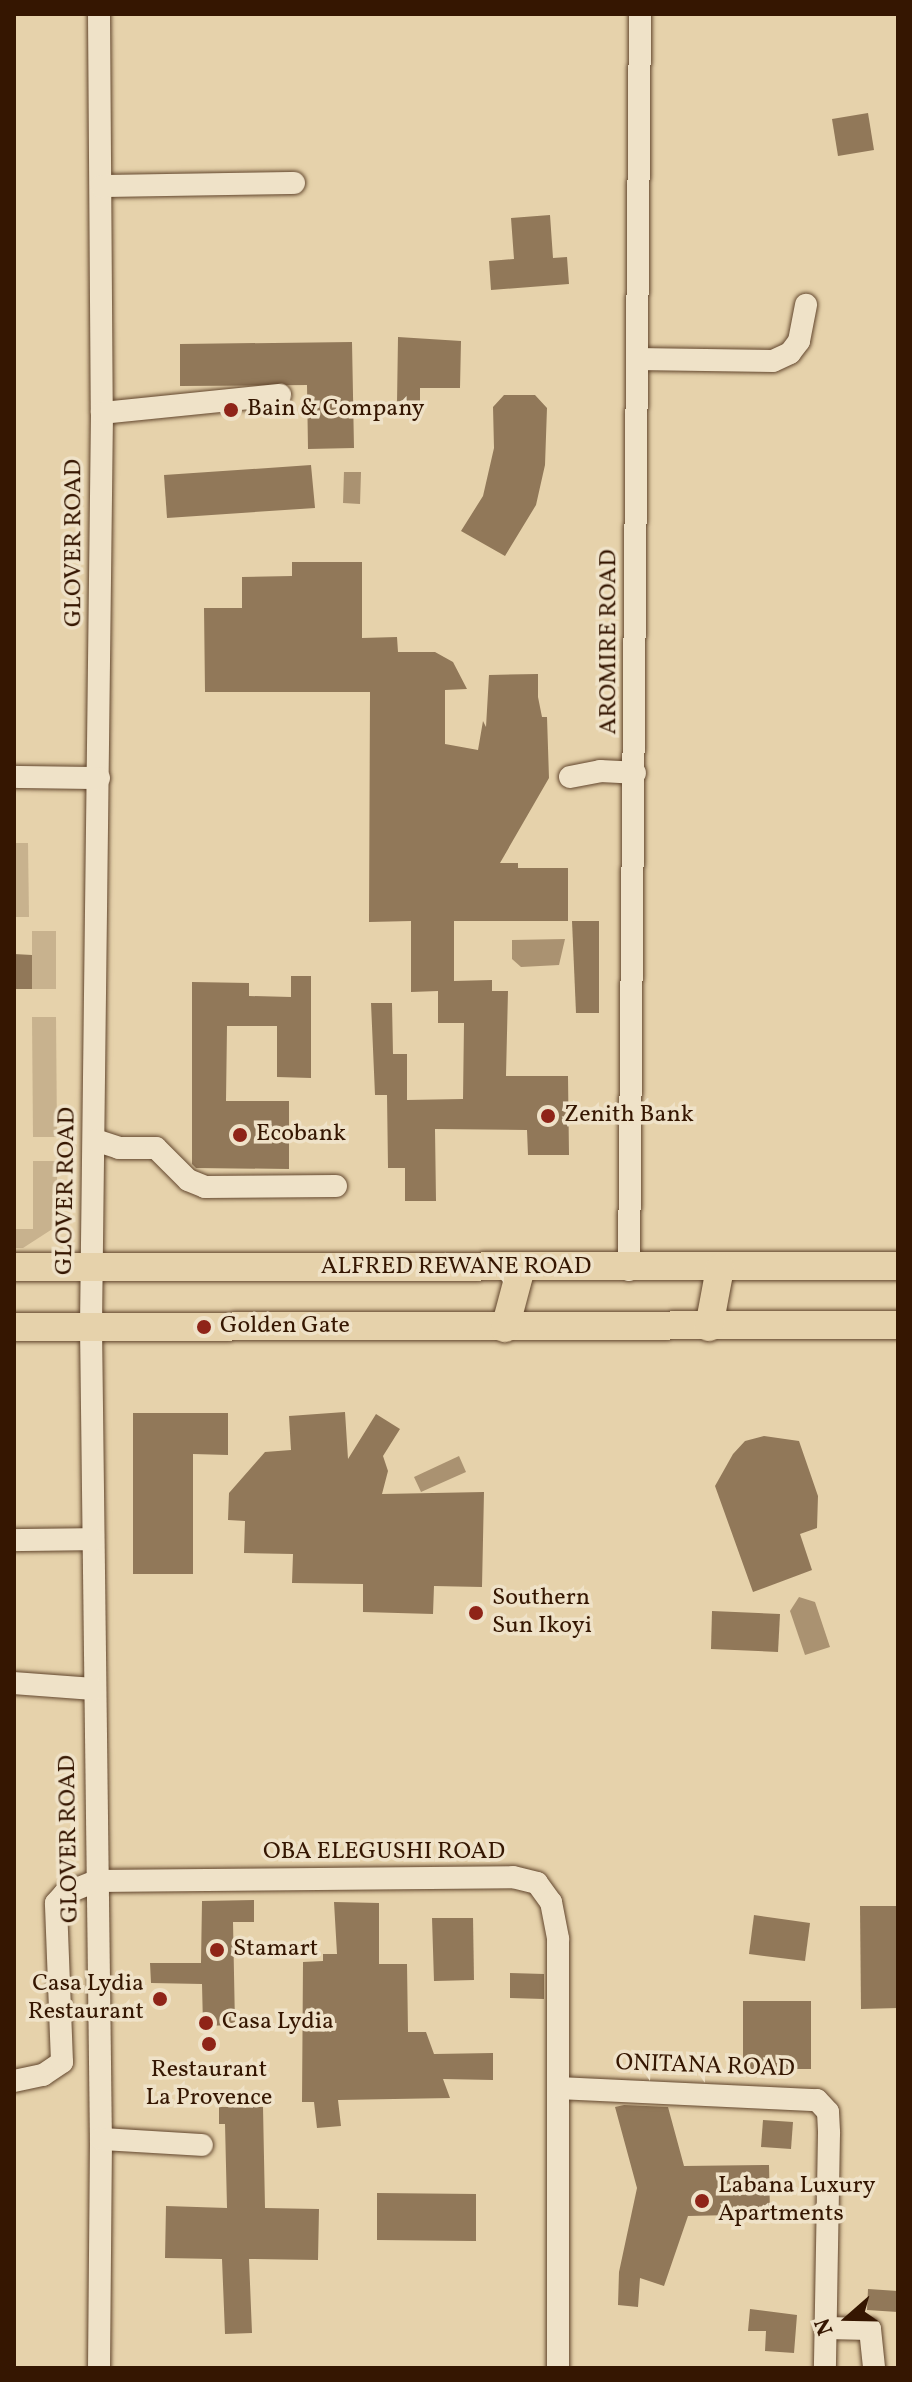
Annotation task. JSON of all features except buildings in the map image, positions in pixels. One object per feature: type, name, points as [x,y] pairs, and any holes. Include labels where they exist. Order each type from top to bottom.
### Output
[{"type":"main road","name":"ALFRED REWANE ROAD","points":[[14,1267],[629,1270],[898,1266]]},
{"type":"main road","points":[[505,1328],[521,1268]]},
{"type":"main road","points":[[709,1327],[720,1268]]},
{"type":"main road","points":[[14,1327],[898,1325]]},
{"type":"street","name":"GLOVER ROAD","points":[[99,14],[102,413],[91,1326],[93,1689],[101,2139],[99,2368]]},
{"type":"street","name":"AROMIRE ROAD","points":[[629,1270],[640,14]]},
{"type":"street","points":[[101,186],[294,183]]},
{"type":"street","points":[[637,359],[773,361],[790,353],[799,341],[806,305]]},
{"type":"street","points":[[102,413],[280,395]]},
{"type":"street","points":[[570,777],[600,771],[635,773]]},
{"type":"street","points":[[14,777],[99,778]]},
{"type":"street","points":[[95,1140],[119,1148],[156,1148],[188,1180],[205,1187],[336,1186]]},
{"type":"street","points":[[14,1540],[93,1539]]},
{"type":"street","points":[[14,1683],[93,1689]]},
{"type":"street","name":"OBA ELEGUSHI ROAD","points":[[14,2081],[43,2075],[62,2062],[56,1903],[64,1894],[96,1881],[513,1877],[537,1883],[551,1902],[558,1939],[558,2368]]},
{"type":"street","name":"ONITANA ROAD","points":[[558,2088],[817,2100],[828,2112],[829,2133],[825,2368]]},
{"type":"street","points":[[101,2139],[202,2145]]},
{"type":"street","points":[[826,2328],[870,2329],[874,2368]]},
{"type":"shaded area","points":[[344,472],[361,472],[360,504],[343,503]]},
{"type":"shaded area","points":[[14,843],[28,843],[29,917],[14,917]]},
{"type":"shaded area","points":[[32,931],[56,931],[56,989],[32,989]]},
{"type":"shaded area","points":[[565,939],[559,965],[521,967],[512,959],[512,940]]},
{"type":"shaded area","points":[[32,1017],[56,1017],[57,1137],[33,1137]]},
{"type":"shaded area","points":[[33,1161],[57,1161],[57,1226],[23,1248],[14,1248],[14,1229],[33,1229]]},
{"type":"shaded area","points":[[459,1456],[466,1472],[421,1492],[414,1477]]},
{"type":"shaded area","points":[[799,1597],[815,1602],[830,1647],[805,1655],[790,1611]]},
{"type":"place","name":"Bain & Company","points":[[231,410]]},
{"type":"place","name":"Zenith Bank","points":[[548,1116]]},
{"type":"place","name":"Ecobank","points":[[240,1135]]},
{"type":"place","name":"Golden Gate","points":[[204,1327]]},
{"type":"place","name":"Southern Sun Ikoyi","points":[[476,1613]]},
{"type":"place","name":"Stamart","points":[[217,1950]]},
{"type":"place","name":"Casa Lydia Restaurant","points":[[160,1999]]},
{"type":"place","name":"Casa Lydia","points":[[206,2023]]},
{"type":"place","name":"Restaurant La Provence","points":[[209,2044]]},
{"type":"place","name":"Labana Luxury Apartments","points":[[702,2201]]}]
